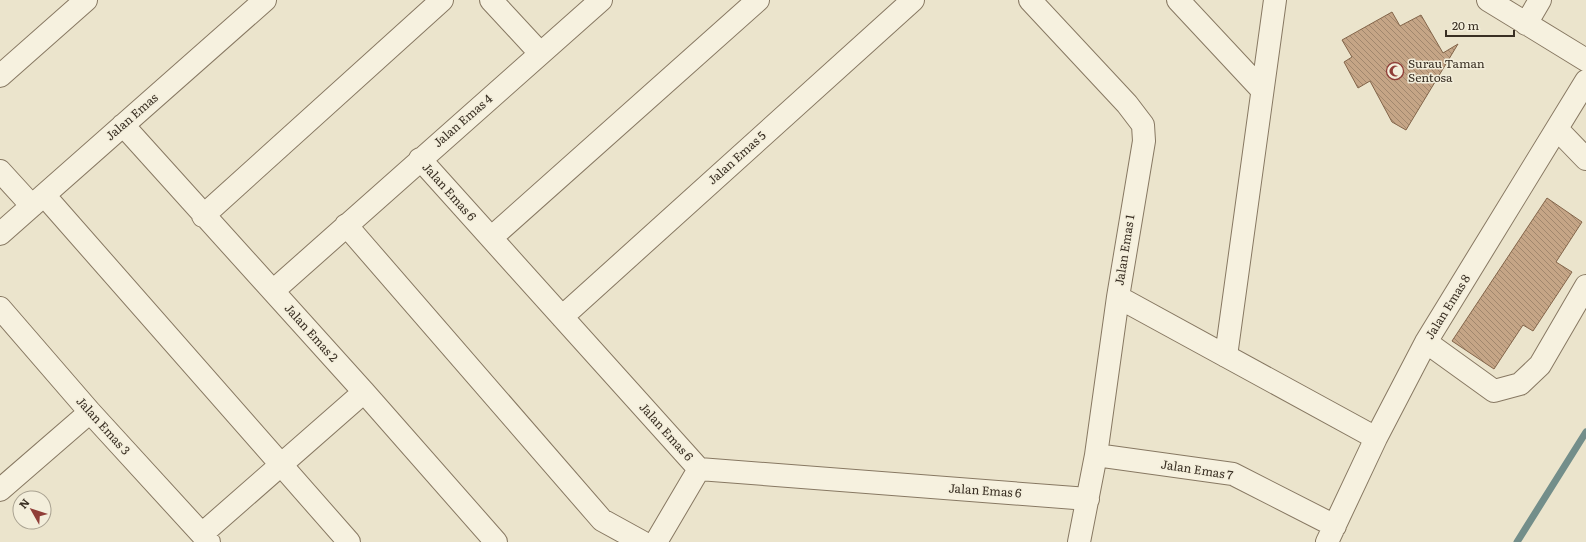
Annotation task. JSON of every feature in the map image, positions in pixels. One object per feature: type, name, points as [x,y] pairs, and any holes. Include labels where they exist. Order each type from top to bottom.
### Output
[{"type":"street","points":[[0,76],[86,0]]},
{"type":"street","name":"Jalan Emas","points":[[0,234],[265,0]]},
{"type":"street","points":[[203,216],[442,0]]},
{"type":"street","points":[[491,0],[540,53]]},
{"type":"street","name":"Jalan Emas 4","points":[[273,291],[601,0]]},
{"type":"street","points":[[491,238],[758,0]]},
{"type":"street","name":"Jalan Emas 5","points":[[562,317],[913,0]]},
{"type":"street","name":"Jalan Emas 1","points":[[1030,0],[1127,104],[1143,125],[1144,141],[1118,297],[1096,455],[1079,542]]},
{"type":"street","points":[[1178,0],[1262,90]]},
{"type":"street","points":[[1226,356],[1275,0]]},
{"type":"street","points":[[1488,0],[1586,60]]},
{"type":"street","points":[[1526,24],[1540,0]]},
{"type":"street","name":"Jalan Emas 8","points":[[1331,534],[1376,438],[1426,342],[1586,81]]},
{"type":"street","name":"Jalan Emas 2","points":[[123,125],[203,216],[364,392],[496,542]]},
{"type":"street","points":[[1557,129],[1586,159]]},
{"type":"street","name":"Jalan Emas 6","points":[[420,159],[699,469],[1088,500]]},
{"type":"street","points":[[0,171],[38,200],[282,465],[349,542]]},
{"type":"street","points":[[346,225],[602,520],[642,542]]},
{"type":"street","points":[[1426,342],[1494,390],[1520,384],[1540,365],[1586,286]]},
{"type":"street","points":[[1118,297],[1376,438]]},
{"type":"street","name":"Jalan Emas 3","points":[[0,308],[90,412],[205,538]]},
{"type":"street","points":[[205,538],[282,465],[364,392]]},
{"type":"street","points":[[0,490],[90,412]]},
{"type":"street","name":"Jalan Emas 7","points":[[1096,455],[1234,474],[1331,534]]},
{"type":"street","points":[[656,542],[699,469]]},
{"type":"building","name":"Surau Taman Sentosa","points":[[1392,12],[1400,26],[1421,15],[1443,53],[1458,44],[1406,130],[1392,122],[1370,81],[1358,88],[1344,62],[1352,57],[1342,40]]},
{"type":"building","points":[[1547,198],[1582,222],[1556,262],[1572,272],[1533,331],[1523,325],[1494,369],[1452,341]]},
{"type":"waterway","points":[[1517,542],[1586,432]]},
{"type":"place","name":"Surau Taman Sentosa","points":[[1395,71]]}]
